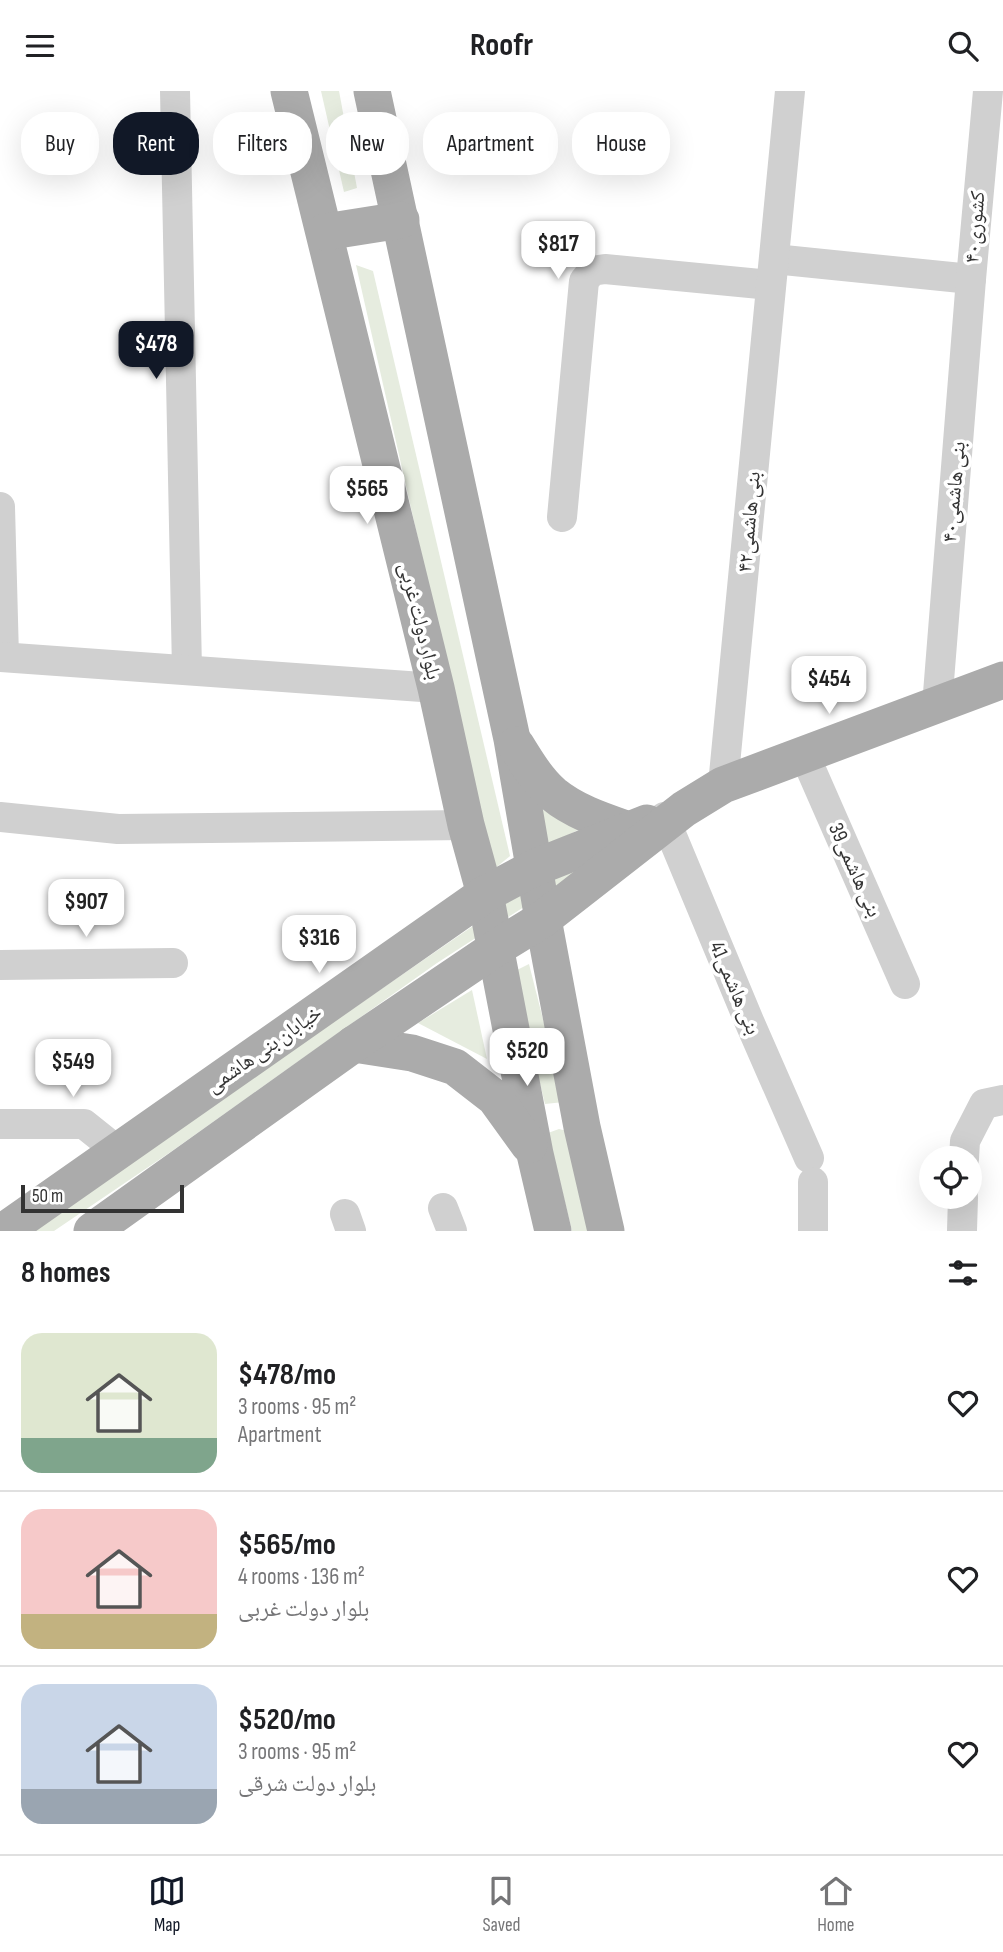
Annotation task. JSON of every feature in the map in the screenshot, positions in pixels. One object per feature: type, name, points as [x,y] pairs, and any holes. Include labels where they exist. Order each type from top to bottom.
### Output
[{"type":"main road","name":"بلوار دولت غربی","points":[[289,91],[485,894],[536,1154]]},
{"type":"main road","points":[[372,91],[512,739],[582,1127],[606,1231]]},
{"type":"main road","points":[[325,232],[401,220]]},
{"type":"main road","name":"خیابان بنی هاشمی","points":[[92,1231],[354,1044],[543,919],[671,816],[723,785],[1003,680]]},
{"type":"main road","points":[[512,739],[532,771],[554,794],[584,813],[629,830]]},
{"type":"main road","name":"خیابان بنی هاشمی","points":[[4,1231],[485,894],[534,868],[671,816]]},
{"type":"main road","points":[[354,1044],[412,1053],[456,1067],[495,1098],[536,1154]]},
{"type":"main road","points":[[553,1231],[530,1126],[544,1112],[554,1111],[565,1113],[582,1127]]},
{"type":"street","points":[[175,91],[187,670]]},
{"type":"street","name":"بنی هاشمی۴۲","points":[[723,785],[790,91]]},
{"type":"street","name":"کشوری۴۰","points":[[971,279],[988,91]]},
{"type":"street","points":[[562,517],[584,281],[592,271],[773,272],[971,279]]},
{"type":"street","name":"بنی هاشمی۴۰","points":[[937,706],[971,279]]},
{"type":"street","points":[[0,507],[2,657],[436,688]]},
{"type":"street","name":"بنی هاشمی39","points":[[805,756],[905,984]]},
{"type":"street","name":"بنی هاشمی41","points":[[671,816],[748,1021],[811,1170],[813,1231]]},
{"type":"street","points":[[0,817],[118,829],[466,825]]},
{"type":"street","points":[[0,965],[173,963]]},
{"type":"street","points":[[965,1146],[993,1102]]},
{"type":"street","points":[[0,1124],[84,1124],[119,1151]]},
{"type":"street","points":[[962,1231],[963,1209]]},
{"type":"shaded area","points":[[321,91],[339,91],[343,112],[326,113]]},
{"type":"shaded area","points":[[340,175],[355,175],[357,188],[344,192]]},
{"type":"shaded area","points":[[356,265],[373,271],[510,856],[493,870]]},
{"type":"shaded area","points":[[533,804],[559,819],[584,827],[540,849]]},
{"type":"shaded area","points":[[575,863],[581,870],[437,963],[172,1151],[54,1231],[29,1231],[505,904]]},
{"type":"shaded area","points":[[529,964],[564,1102],[545,1104],[513,972]]},
{"type":"shaded area","points":[[472,990],[487,1059],[418,1023]]},
{"type":"shaded area","points":[[559,1129],[571,1132],[592,1231],[572,1231],[548,1133]]}]
